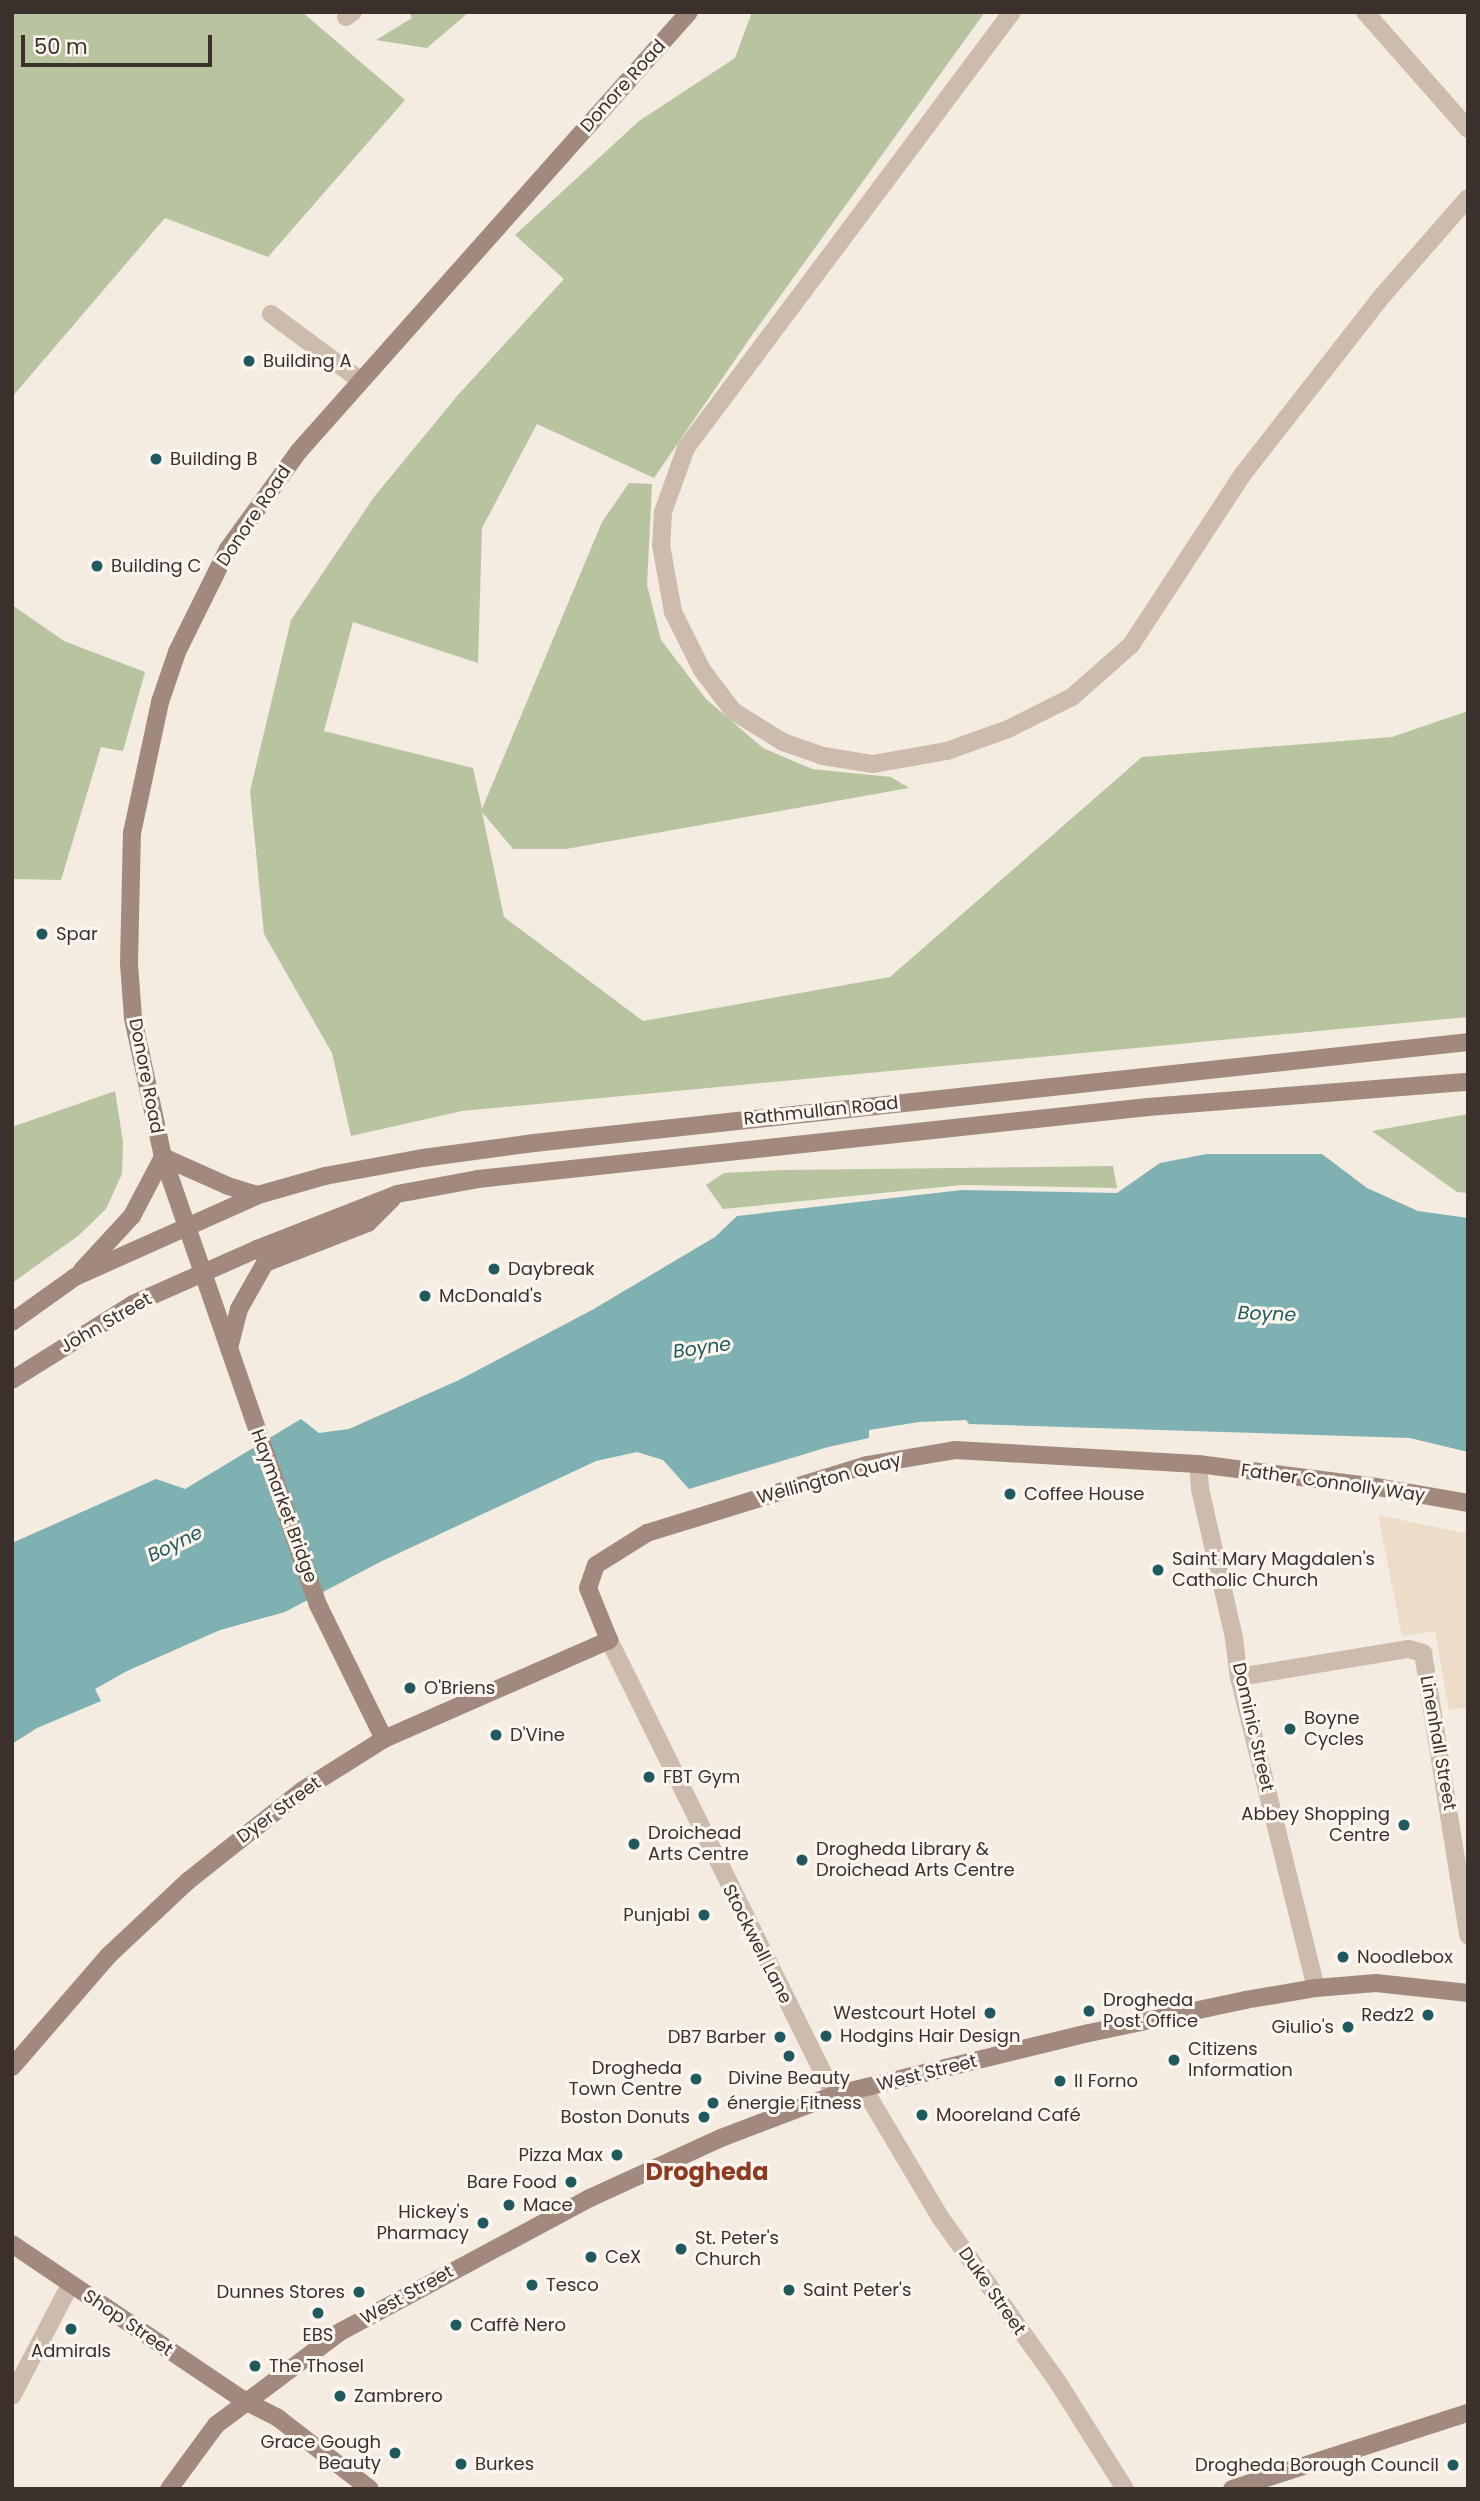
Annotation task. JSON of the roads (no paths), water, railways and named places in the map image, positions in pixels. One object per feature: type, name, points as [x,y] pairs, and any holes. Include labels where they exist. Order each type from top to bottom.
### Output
[{"type":"main road","name":"Donore Road","points":[[229,1349],[163,1157],[133,1018],[129,963],[132,832],[159,702],[177,652],[228,550],[299,451],[689,12]]},
{"type":"main road","name":"Rathmullan Road","points":[[185,1226],[258,1195],[325,1176],[424,1158],[534,1143],[1468,1042]]},
{"type":"main road","name":"Rathmullan Road","points":[[202,1272],[397,1194],[478,1179],[1135,1108],[1468,1082]]},
{"type":"main road","points":[[75,1278],[132,1216],[163,1157],[228,1186],[258,1195]]},
{"type":"main road","points":[[229,1349],[239,1309],[265,1263],[368,1223],[397,1194]]},
{"type":"main road","points":[[12,1322],[75,1278],[185,1226]]},
{"type":"main road","name":"John Street","points":[[12,1380],[133,1304],[202,1272]]},
{"type":"main road","name":"Haymarket Bridge","points":[[229,1349],[316,1597],[384,1740]]},
{"type":"main road","name":"Wellington Quay","points":[[609,1640],[588,1588],[596,1565],[647,1533],[779,1489],[867,1465],[955,1450],[1198,1464]]},
{"type":"main road","name":"Father Connolly Way","points":[[1198,1464],[1377,1487],[1468,1503]]},
{"type":"main road","name":"Dyer Street","points":[[12,2067],[108,1956],[188,1881],[303,1790],[384,1740],[609,1640]]},
{"type":"main road","name":"West Street","points":[[169,2489],[216,2425],[245,2400],[340,2332],[590,2198],[705,2145],[834,2095],[1089,2033],[1316,1988],[1376,1983],[1468,1993]]},
{"type":"main road","name":"Shop Street","points":[[12,2244],[245,2400],[278,2418],[370,2489]]},
{"type":"main road","points":[[1232,2489],[1468,2413]]},
{"type":"street","points":[[1012,12],[686,448],[663,512],[661,545],[673,612],[702,670],[733,711],[783,742],[823,756],[873,764],[947,751],[1008,729],[1072,697],[1131,645],[1242,474],[1383,295],[1468,198]]},
{"type":"street","points":[[1365,12],[1468,130]]},
{"type":"street","points":[[271,314],[360,380]]},
{"type":"street","name":"Dominic Street","points":[[1198,1464],[1200,1489],[1234,1638],[1239,1676],[1316,1988]]},
{"type":"street","name":"Stockwell Lane","points":[[609,1640],[834,2095]]},
{"type":"street","name":"Linenhall Street","points":[[1239,1676],[1409,1649],[1423,1653],[1468,1935]]},
{"type":"street","name":"Duke Street","points":[[864,2089],[940,2217],[1059,2385],[1125,2489]]},
{"type":"street","points":[[12,2396],[70,2285]]},
{"type":"water","name":"Boyne","points":[[1207,1154],[1322,1154],[1367,1188],[1418,1211],[1468,1218],[1468,1452],[1410,1438],[969,1424],[966,1420],[919,1422],[869,1430],[869,1438],[828,1447],[689,1489],[663,1460],[637,1452],[596,1461],[380,1562],[285,1612],[220,1630],[127,1671],[95,1689],[101,1701],[37,1728],[12,1744],[12,1543],[156,1479],[185,1489],[301,1419],[319,1433],[349,1429],[459,1380],[592,1310],[715,1237],[737,1216],[962,1190],[1117,1193],[1160,1163]]},
{"type":"place","name":"Building A","points":[[249,361]]},
{"type":"place","name":"Building B","points":[[156,459]]},
{"type":"place","name":"Building C","points":[[97,566]]},
{"type":"place","name":"Spar","points":[[42,934]]},
{"type":"place","name":"Daybreak","points":[[494,1269]]},
{"type":"place","name":"McDonald's","points":[[425,1296]]},
{"type":"place","name":"Coffee House","points":[[1010,1494]]},
{"type":"place","name":"Saint Mary Magdalen's Catholic Church","points":[[1158,1570]]},
{"type":"place","name":"O'Briens","points":[[410,1688]]},
{"type":"place","name":"Boyne Cycles","points":[[1290,1729]]},
{"type":"place","name":"D'Vine","points":[[496,1735]]},
{"type":"place","name":"FBT Gym","points":[[649,1777]]},
{"type":"place","name":"Abbey Shopping Centre","points":[[1404,1825]]},
{"type":"place","name":"Droichead Arts Centre","points":[[634,1844]]},
{"type":"place","name":"Drogheda Library & Droichead Arts Centre","points":[[802,1860]]},
{"type":"place","name":"Punjabi","points":[[704,1915]]},
{"type":"place","name":"Noodlebox","points":[[1343,1957]]},
{"type":"place","name":"Drogheda Post Office","points":[[1089,2011]]},
{"type":"place","name":"Westcourt Hotel","points":[[990,2013]]},
{"type":"place","name":"Redz2","points":[[1428,2015]]},
{"type":"place","name":"Giulio's","points":[[1348,2027]]},
{"type":"place","name":"Hodgins Hair Design","points":[[826,2036]]},
{"type":"place","name":"DB7 Barber","points":[[780,2037]]},
{"type":"place","name":"Divine Beauty","points":[[789,2056]]},
{"type":"place","name":"Citizens Information","points":[[1174,2060]]},
{"type":"place","name":"Drogheda Town Centre","points":[[696,2079]]},
{"type":"place","name":"Il Forno","points":[[1060,2081]]},
{"type":"place","name":"énergie Fitness","points":[[713,2103]]},
{"type":"place","name":"Mooreland Café","points":[[922,2115]]},
{"type":"place","name":"Boston Donuts","points":[[704,2117]]},
{"type":"place","name":"Pizza Max","points":[[617,2155]]},
{"type":"place","name":"Bare Food","points":[[571,2182]]},
{"type":"place","name":"Mace","points":[[509,2205]]},
{"type":"place","name":"Hickey's Pharmacy","points":[[483,2223]]},
{"type":"place","name":"St. Peter's Church","points":[[681,2249]]},
{"type":"place","name":"CeX","points":[[591,2257]]},
{"type":"place","name":"Tesco","points":[[532,2285]]},
{"type":"place","name":"Saint Peter's","points":[[789,2290]]},
{"type":"place","name":"Dunnes Stores","points":[[359,2292]]},
{"type":"place","name":"EBS","points":[[318,2313]]},
{"type":"place","name":"Caffè Nero","points":[[456,2325]]},
{"type":"place","name":"Admirals","points":[[71,2329]]},
{"type":"place","name":"The Thosel","points":[[255,2366]]},
{"type":"place","name":"Zambrero","points":[[340,2396]]},
{"type":"place","name":"Grace Gough Beauty","points":[[395,2453]]},
{"type":"place","name":"Burkes","points":[[461,2464]]},
{"type":"place","name":"Drogheda Borough Council","points":[[1453,2465]]},
{"type":"district","name":"Drogheda","points":[[707,2172]]}]
